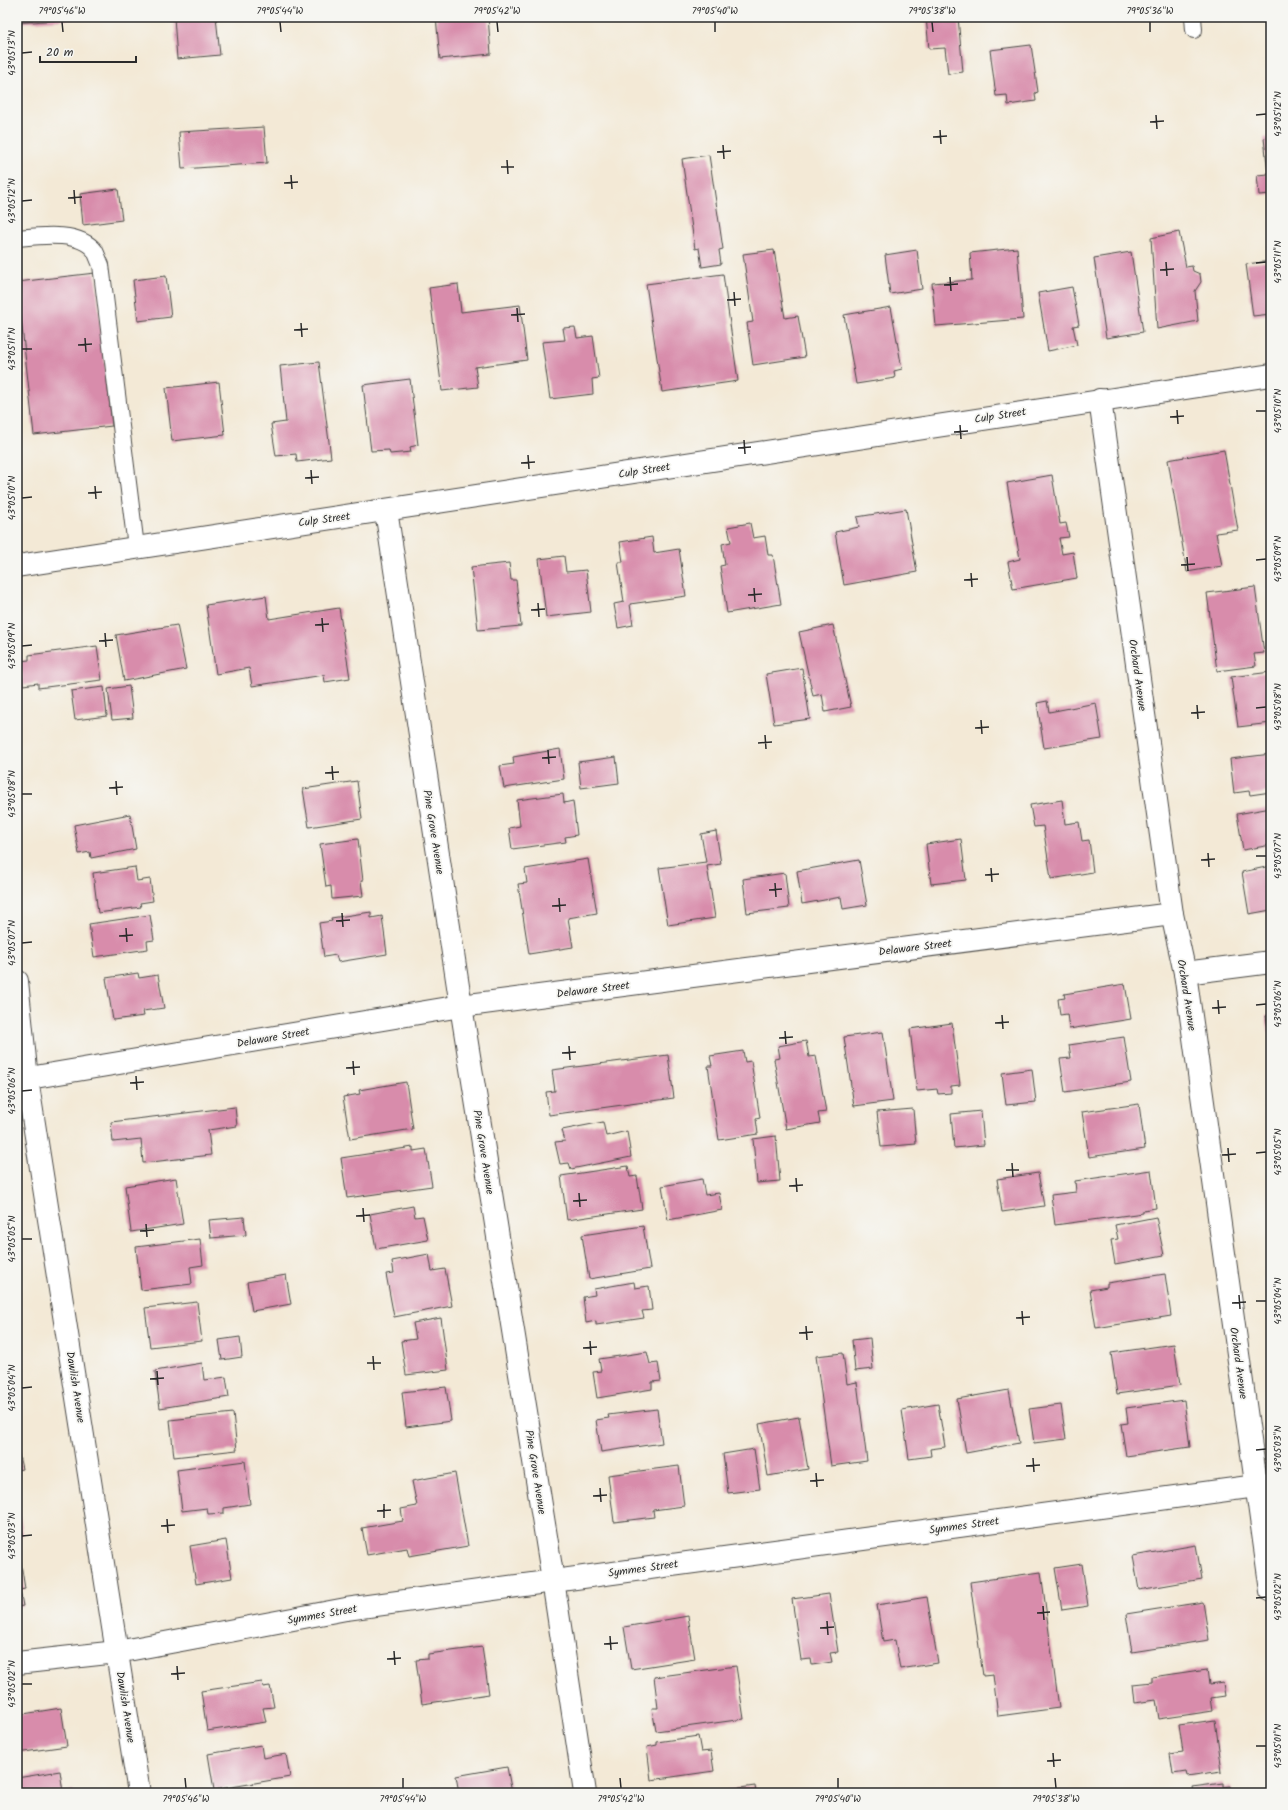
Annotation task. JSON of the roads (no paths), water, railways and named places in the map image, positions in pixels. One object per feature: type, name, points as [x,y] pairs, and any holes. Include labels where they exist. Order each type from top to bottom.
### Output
[{"type":"street","name":"Culp Street","points":[[17,566],[1271,374]]},
{"type":"street","name":"Orchard Avenue","points":[[1100,400],[1172,914],[1185,973],[1264,1485],[1271,1591]]},
{"type":"street","name":"Pine Grove Avenue","points":[[386,510],[461,1006],[553,1580],[585,1793]]},
{"type":"street","name":"Delaware Street","points":[[22,1079],[461,1006],[1172,914]]},
{"type":"street","points":[[1185,973],[1271,962]]},
{"type":"street","name":"Dawlish Avenue","points":[[17,980],[22,1079],[140,1793]]},
{"type":"street","name":"Symmes Street","points":[[17,1663],[117,1652],[346,1609],[1264,1485]]},
{"type":"lane","points":[[17,238],[55,234],[84,242],[95,251],[101,265],[136,547]]}]
